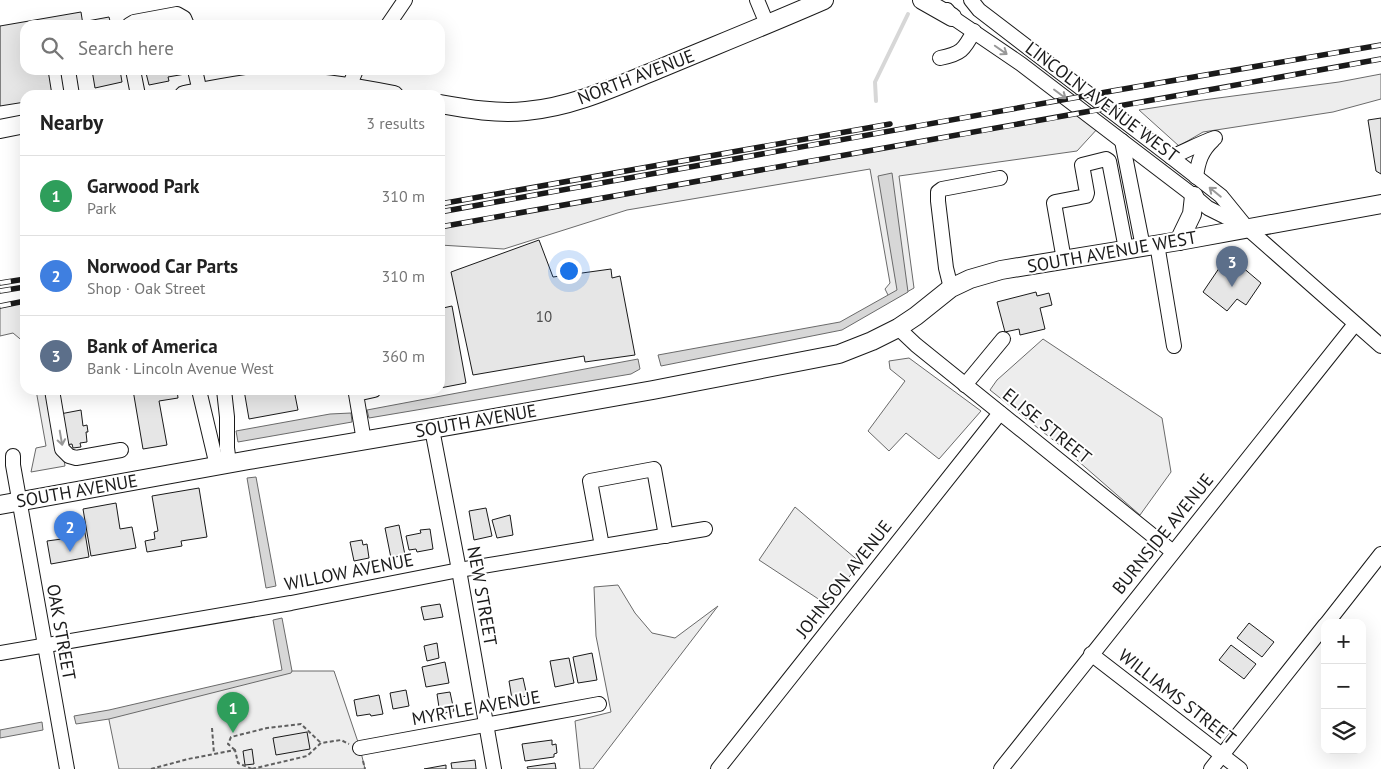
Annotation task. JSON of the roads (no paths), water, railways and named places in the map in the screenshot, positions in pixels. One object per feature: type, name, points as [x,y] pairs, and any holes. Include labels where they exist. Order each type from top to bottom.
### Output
[{"type":"main road","name":"NORTH AVENUE","points":[[445,105],[499,112],[527,111],[559,106],[599,93],[824,0]]},
{"type":"main road","points":[[922,0],[952,17]]},
{"type":"main road","points":[[213,90],[271,81],[305,82],[366,90]]},
{"type":"main road","points":[[0,129],[20,125]]},
{"type":"main road","points":[[1178,241],[1192,214],[1194,196]]},
{"type":"main road","name":"SOUTH AVENUE WEST","points":[[937,298],[951,288],[970,279],[1001,270],[1178,241],[1381,204]]},
{"type":"main road","name":"SOUTH AVENUE","points":[[0,505],[672,386],[839,354],[898,328],[937,298]]},
{"type":"street","points":[[391,20],[405,0]]},
{"type":"street","points":[[757,0],[767,24]]},
{"type":"street","name":"LINCOLN AVENUE WEST","points":[[938,0],[952,17],[1021,64],[1208,208],[1247,228]]},
{"type":"street","name":"LINCOLN AVENUE WEST","points":[[971,0],[979,10],[1221,196],[1247,228],[1381,346]]},
{"type":"street","points":[[144,20],[176,14],[185,20]]},
{"type":"street","points":[[940,58],[954,55],[965,48],[974,31]]},
{"type":"street","points":[[69,75],[71,90]]},
{"type":"street","points":[[134,75],[137,90]]},
{"type":"street","points":[[193,90],[195,75]]},
{"type":"street","points":[[349,87],[354,75]]},
{"type":"street","points":[[1172,157],[1215,138],[1201,154],[1196,177]]},
{"type":"street","points":[[1122,141],[1142,247]]},
{"type":"street","points":[[1064,260],[1054,203],[1086,196],[1082,164],[1106,159],[1109,161],[1142,247],[1174,346]]},
{"type":"street","points":[[1129,175],[1149,162]]},
{"type":"street","points":[[951,288],[946,268],[938,192],[942,189],[1000,178]]},
{"type":"street","name":"BURNSIDE AVENUE","points":[[1001,769],[1355,324]]},
{"type":"street","name":"ELISE STREET","points":[[898,328],[965,385],[1173,552]]},
{"type":"street","points":[[965,385],[1003,339]]},
{"type":"street","points":[[53,395],[62,449],[69,456],[76,458],[121,450]]},
{"type":"street","points":[[201,395],[223,464]]},
{"type":"street","points":[[223,464],[227,448],[225,395]]},
{"type":"street","points":[[356,395],[364,440]]},
{"type":"street","name":"JOHNSON AVENUE","points":[[718,769],[1000,413]]},
{"type":"street","name":"NEW STREET","points":[[432,429],[494,769]]},
{"type":"street","name":"OAK STREET","points":[[13,456],[44,645],[67,769]]},
{"type":"street","points":[[602,546],[590,481],[654,469],[666,536]]},
{"type":"street","name":"WILLOW AVENUE","points":[[0,653],[291,603],[459,570],[705,529]]},
{"type":"street","points":[[1330,619],[1381,554]]},
{"type":"street","points":[[1210,769],[1321,630]]},
{"type":"street","name":"WILLIAMS STREET","points":[[1092,654],[1240,769]]},
{"type":"street","name":"MYRTLE AVENUE","points":[[360,748],[599,704]]},
{"type":"waterway","points":[[876,101],[875,82],[908,14]]},
{"type":"railway","points":[[445,211],[1112,91],[1381,45]]},
{"type":"railway","points":[[445,226],[1381,59]]},
{"type":"railway","points":[[445,203],[890,124]]},
{"type":"railway","points":[[0,283],[20,280]]},
{"type":"railway","points":[[0,291],[20,288]]},
{"type":"railway","points":[[0,306],[20,302]]},
{"type":"place","name":"Bank of America","points":[[1232,287]]},
{"type":"place","name":"Norwood Car Parts","points":[[70,552]]},
{"type":"place","name":"Garwood Park","points":[[233,733]]}]
